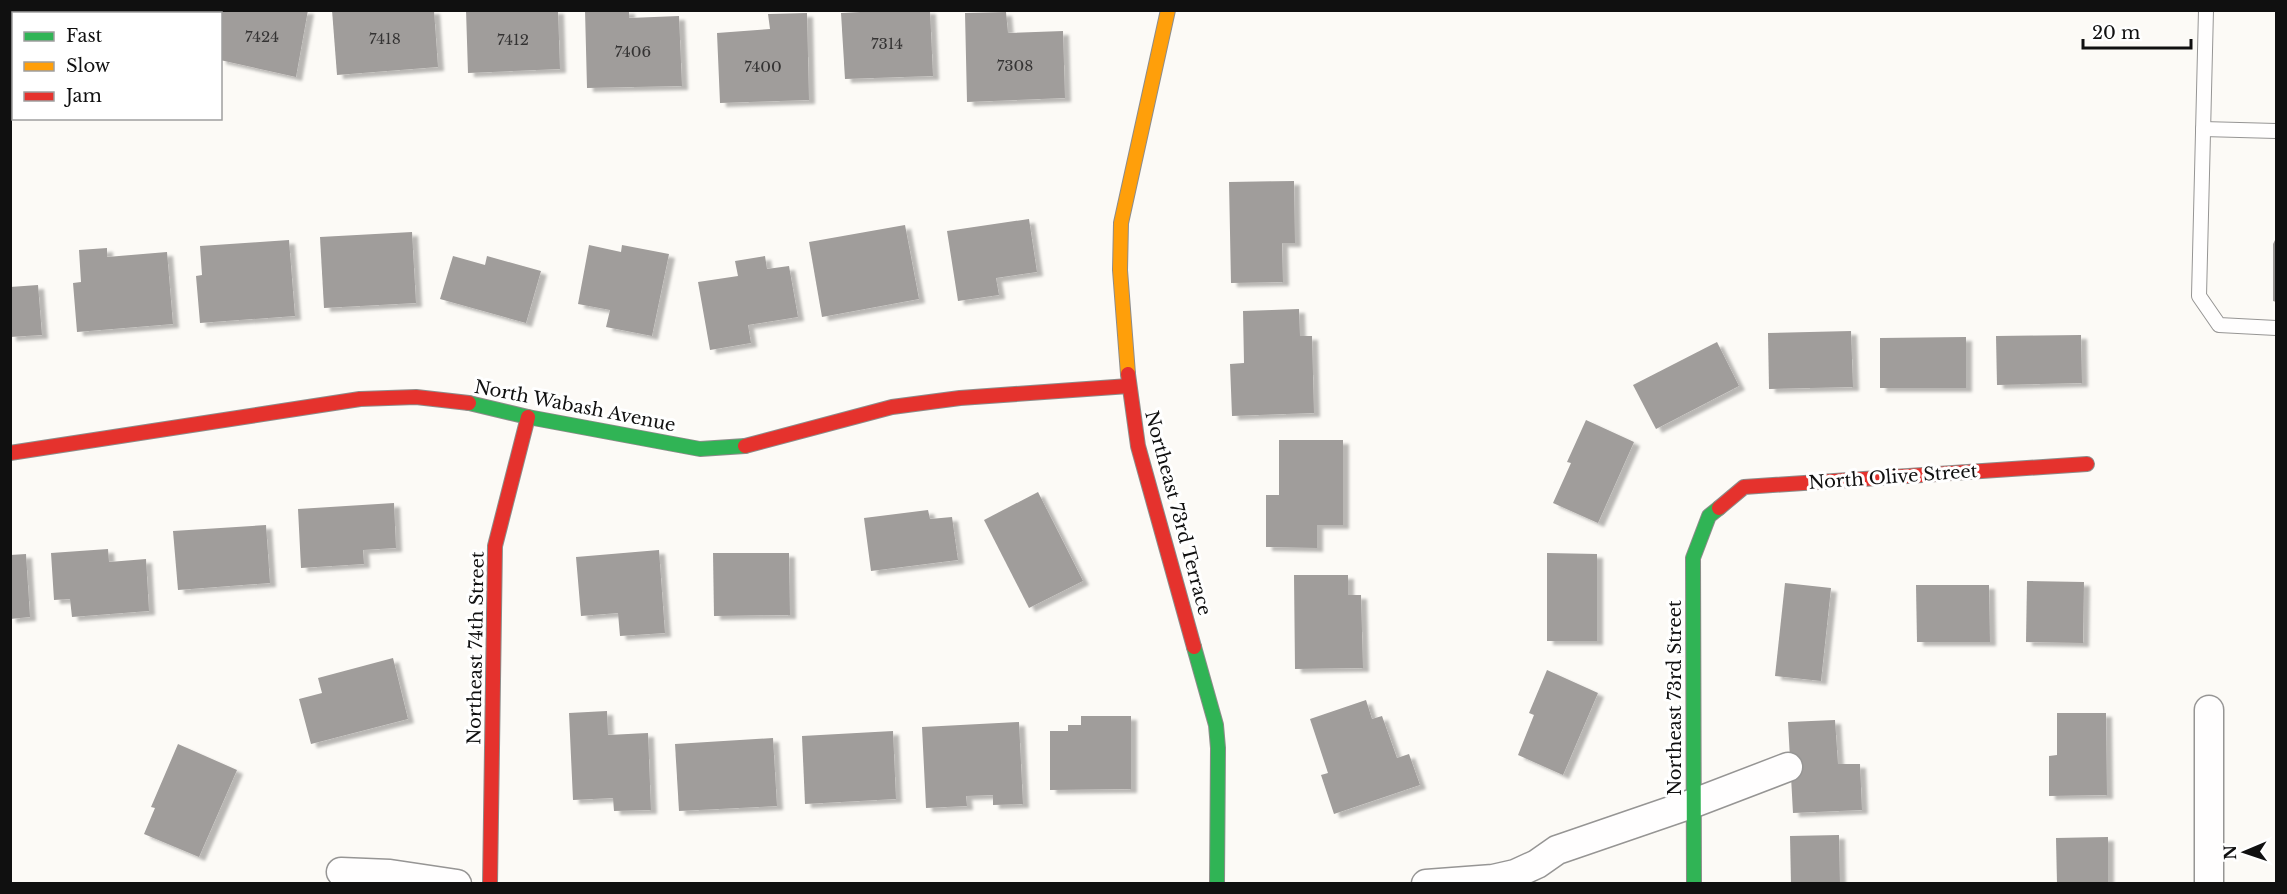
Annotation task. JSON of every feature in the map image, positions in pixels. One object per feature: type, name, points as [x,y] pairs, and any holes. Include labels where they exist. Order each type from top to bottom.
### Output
[{"type":"street","name":"Northeast 73rd Terrace","points":[[1168,10],[1121,223],[1120,270],[1129,386],[1138,446],[1216,725],[1218,748],[1216,884]]},
{"type":"street","name":"North Wabash Avenue","points":[[10,453],[360,399],[416,398],[473,403],[528,417],[700,449],[742,447],[892,407],[960,399],[1129,386]]},
{"type":"street","name":"Northeast 74th Street","points":[[490,884],[495,546],[528,417]]},
{"type":"street","name":"North Olive Street","points":[[1709,516],[1744,487],[2087,464]]},
{"type":"street","name":"Northeast 73rd Street","points":[[1694,884],[1693,558],[1709,516]]},
{"type":"street","points":[[2209,710],[2209,884]]},
{"type":"street","points":[[1426,884],[1493,879],[1515,874],[1537,864],[1557,850],[1694,803],[1788,767]]},
{"type":"street","points":[[341,872],[390,874],[457,884]]},
{"type":"lane","points":[[2206,10],[2199,296],[2219,325],[2277,328]]},
{"type":"lane","points":[[2203,129],[2277,131]]},
{"type":"building","points":[[115,10],[175,10],[174,12],[118,12]]},
{"type":"building","points":[[213,10],[308,10],[296,77],[222,60],[222,12],[212,12]]},
{"type":"building","points":[[332,10],[434,10],[438,67],[337,75]]},
{"type":"building","points":[[466,10],[558,10],[560,69],[468,73]]},
{"type":"building","points":[[585,10],[629,10],[629,18],[679,16],[682,86],[587,88]]},
{"type":"building","points":[[930,10],[933,76],[845,79],[841,13]]},
{"type":"building","points":[[1006,12],[1008,33],[1063,31],[1065,98],[967,102],[965,13]]},
{"type":"building","points":[[807,13],[809,100],[720,103],[717,33],[770,29],[768,14]]},
{"type":"building","points":[[1294,181],[1295,243],[1282,243],[1283,282],[1231,283],[1229,182]]},
{"type":"building","points":[[1029,219],[1037,272],[996,278],[999,295],[958,301],[947,231]]},
{"type":"building","points":[[905,225],[919,299],[822,317],[809,242]]},
{"type":"building","points":[[412,232],[416,303],[324,308],[320,237]]},
{"type":"building","points":[[2276,238],[2276,302],[2273,301],[2273,244]]},
{"type":"building","points":[[289,240],[295,316],[200,323],[196,276],[202,275],[200,246]]},
{"type":"building","points":[[589,245],[621,252],[622,245],[669,254],[652,336],[606,327],[610,310],[578,304]]},
{"type":"building","points":[[107,248],[107,257],[167,252],[173,324],[77,332],[73,283],[81,282],[79,250]]},
{"type":"building","points":[[453,256],[485,265],[487,256],[541,271],[526,323],[440,299]]},
{"type":"building","points":[[765,256],[767,269],[789,266],[798,317],[748,325],[751,343],[710,350],[698,282],[738,276],[735,261]]},
{"type":"building","points":[[38,285],[42,335],[10,337],[10,287]]},
{"type":"building","points":[[1299,309],[1300,336],[1312,336],[1314,413],[1232,416],[1230,364],[1244,363],[1243,311]]},
{"type":"building","points":[[1851,331],[1853,387],[1769,389],[1768,333]]},
{"type":"building","points":[[2081,335],[2082,383],[1997,385],[1996,336]]},
{"type":"building","points":[[1966,337],[1966,388],[1880,388],[1880,338]]},
{"type":"building","points":[[1717,342],[1739,386],[1656,429],[1633,385]]},
{"type":"building","points":[[1586,420],[1634,442],[1598,523],[1553,503],[1571,463],[1567,462]]},
{"type":"building","points":[[1279,440],[1343,440],[1343,525],[1317,525],[1317,548],[1266,547],[1266,495],[1279,495]]},
{"type":"building","points":[[1038,492],[1083,581],[1029,608],[984,520]]},
{"type":"building","points":[[394,503],[396,548],[363,550],[364,564],[301,568],[298,509]]},
{"type":"building","points":[[928,510],[930,519],[952,517],[958,560],[871,571],[864,518]]},
{"type":"building","points":[[266,525],[270,583],[178,590],[173,531]]},
{"type":"building","points":[[108,549],[109,562],[146,559],[149,611],[72,617],[70,599],[54,600],[51,553]]},
{"type":"building","points":[[659,550],[665,633],[620,636],[618,613],[581,616],[576,557]]},
{"type":"building","points":[[713,553],[789,553],[790,615],[714,616]]},
{"type":"building","points":[[1547,553],[1597,554],[1597,641],[1547,641]]},
{"type":"building","points":[[26,554],[30,617],[10,619],[10,555]]},
{"type":"building","points":[[1294,575],[1348,575],[1348,595],[1361,595],[1363,668],[1295,669]]},
{"type":"building","points":[[2027,581],[2084,582],[2083,643],[2026,642]]},
{"type":"building","points":[[1785,583],[1831,588],[1821,681],[1775,676]]},
{"type":"building","points":[[1916,585],[1989,585],[1990,642],[1917,642]]},
{"type":"building","points":[[393,658],[408,719],[311,744],[299,699],[322,693],[318,678]]},
{"type":"building","points":[[1547,670],[1598,693],[1563,775],[1518,755],[1534,715],[1529,713]]},
{"type":"building","points":[[1366,700],[1372,719],[1382,716],[1397,758],[1409,754],[1420,785],[1334,814],[1321,775],[1328,773],[1310,719]]},
{"type":"building","points":[[607,711],[608,735],[648,733],[651,810],[614,811],[613,798],[573,800],[569,713]]},
{"type":"building","points":[[2057,713],[2106,713],[2107,795],[2049,796],[2049,756],[2057,755]]},
{"type":"building","points":[[1081,716],[1131,716],[1131,789],[1050,790],[1050,731],[1068,731],[1068,725],[1081,725]]},
{"type":"building","points":[[1835,720],[1838,764],[1860,764],[1862,810],[1793,813],[1788,722]]},
{"type":"building","points":[[1019,722],[1023,804],[993,805],[993,795],[966,796],[967,806],[926,808],[922,727]]},
{"type":"building","points":[[893,731],[896,799],[805,804],[802,736]]},
{"type":"building","points":[[773,738],[777,806],[679,811],[675,744]]},
{"type":"building","points":[[178,744],[237,770],[199,857],[144,834],[155,808],[151,807]]},
{"type":"building","points":[[1839,835],[1840,884],[1791,884],[1790,836]]},
{"type":"building","points":[[2108,837],[2108,884],[2057,884],[2056,838]]},
{"type":"traffic: fast","points":[[469,403],[528,417],[700,449],[745,446]]},
{"type":"traffic: fast","points":[[1694,884],[1693,558],[1709,516],[1719,508]]},
{"type":"traffic: fast","points":[[1194,647],[1216,725],[1218,748],[1217,884]]},
{"type":"traffic: slow","points":[[1128,374],[1120,270],[1121,223],[1168,10]]},
{"type":"traffic: jam","points":[[1128,374],[1138,446],[1194,647]]},
{"type":"traffic: jam","points":[[745,446],[892,407],[960,398],[1129,386]]},
{"type":"traffic: jam","points":[[10,453],[360,399],[416,397],[469,403]]},
{"type":"traffic: jam","points":[[490,884],[495,546],[528,417]]},
{"type":"traffic: jam","points":[[1719,508],[1744,487],[2087,464]]}]
